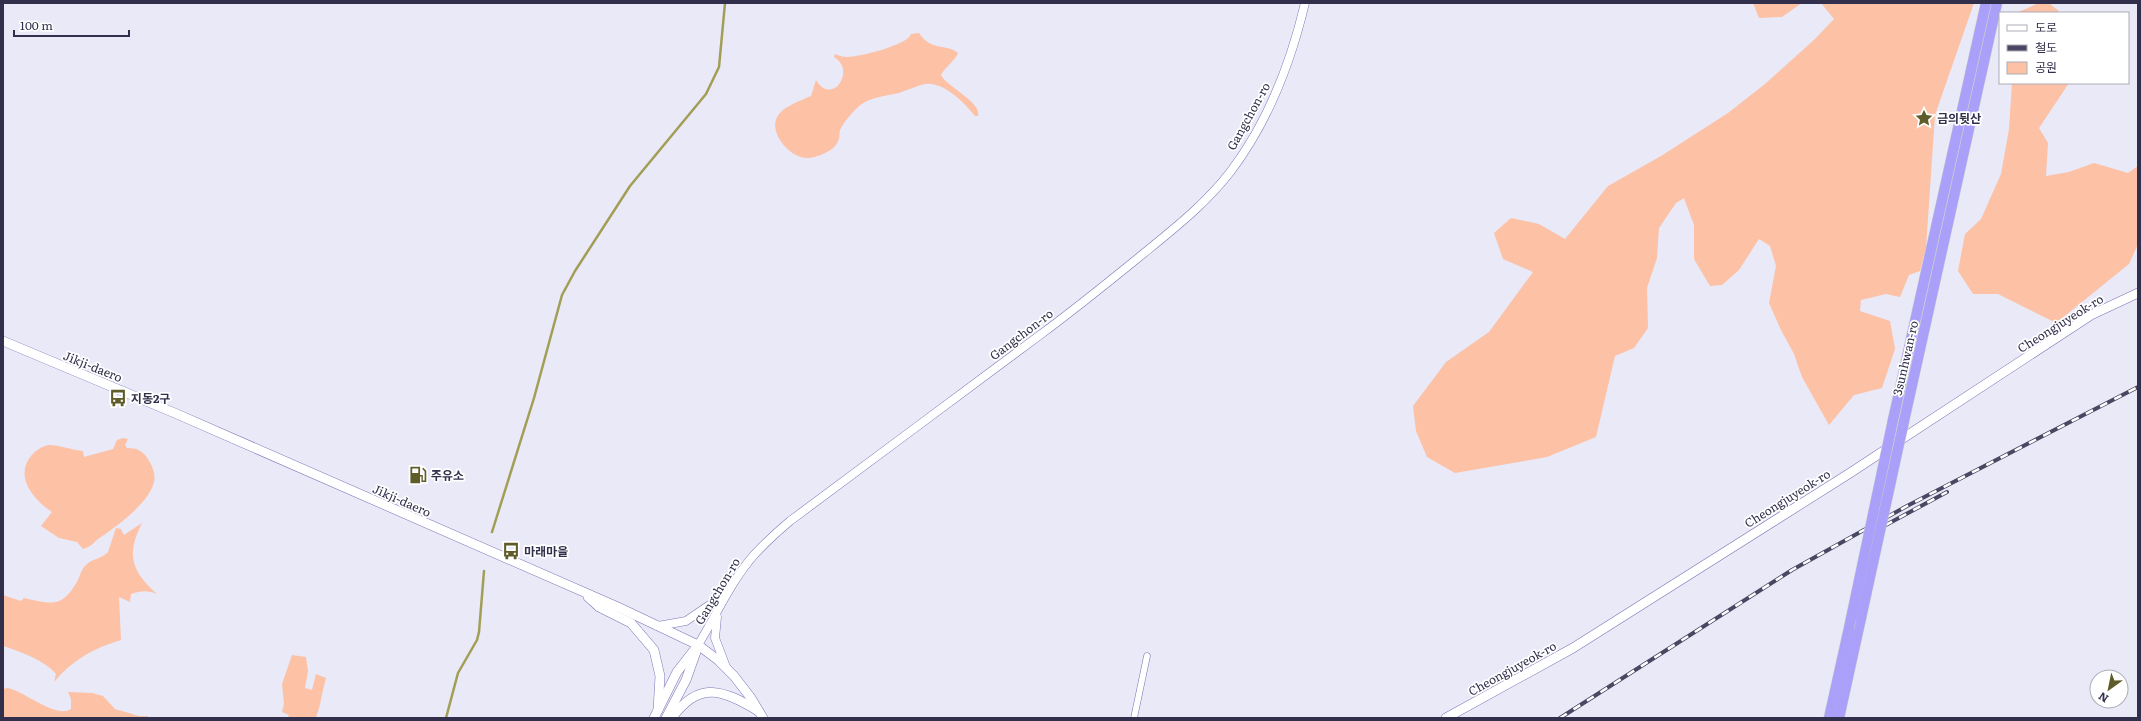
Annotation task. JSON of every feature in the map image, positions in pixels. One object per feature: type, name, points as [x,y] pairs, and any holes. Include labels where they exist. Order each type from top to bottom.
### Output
[{"type":"highway","name":"3sunhwan-ro","points":[[1828,718],[1986,3]]},
{"type":"highway","name":"3sunhwan-ro","points":[[1839,718],[1997,3]]},
{"type":"main road","name":"Cheongjuyeok-ro","points":[[1446,718],[1573,648],[1857,469],[2091,315],[2138,293]]},
{"type":"main road","name":"Jikji-daero","points":[[3,342],[177,414],[585,593],[698,645],[726,668],[742,685],[762,715]]},
{"type":"main road","points":[[585,593],[599,607],[630,623],[654,650],[660,676],[656,714]]},
{"type":"main road","points":[[656,714],[677,672],[698,645]]},
{"type":"main road","points":[[666,718],[686,680],[698,645]]},
{"type":"main road","points":[[672,718],[681,706],[698,695],[712,692],[726,693],[762,715]]},
{"type":"street","name":"Gangchon-ro","points":[[698,645],[735,582],[754,556],[790,521],[1085,302],[1177,227],[1204,202],[1231,170],[1258,129],[1281,81],[1299,28],[1305,3]]},
{"type":"street","points":[[658,626],[686,621],[711,604],[735,582]]},
{"type":"street","points":[[718,613],[715,638],[726,668]]},
{"type":"street","points":[[1134,718],[1147,656]]},
{"type":"green space","points":[[1753,3],[1802,3],[1782,17],[1759,18]]},
{"type":"green space","points":[[1821,3],[1974,3],[1935,115],[1926,248],[1920,271],[1909,275],[1900,297],[1886,294],[1861,300],[1860,311],[1890,321],[1895,349],[1882,388],[1854,395],[1829,425],[1802,377],[1794,354],[1769,303],[1776,266],[1770,246],[1759,239],[1739,270],[1722,285],[1710,286],[1694,259],[1694,225],[1684,198],[1676,203],[1659,228],[1657,258],[1647,288],[1648,328],[1634,348],[1615,356],[1596,437],[1547,457],[1455,473],[1427,457],[1416,431],[1413,406],[1446,362],[1489,332],[1533,272],[1503,259],[1494,233],[1511,218],[1539,224],[1565,239],[1608,186],[1661,156],[1728,113],[1765,84],[1815,39],[1834,19]]},
{"type":"green space","points":[[2039,3],[2049,3],[2060,12],[2018,12]]},
{"type":"green space","points":[[919,33],[929,43],[948,48],[958,53],[955,59],[941,75],[944,80],[975,105],[978,111],[978,116],[975,116],[960,99],[946,89],[932,84],[925,84],[863,103],[844,123],[840,130],[839,139],[836,145],[829,151],[820,155],[807,158],[800,157],[781,142],[775,128],[776,120],[782,111],[811,96],[816,80],[822,87],[829,90],[840,84],[843,77],[843,70],[840,63],[834,57],[835,54],[847,57],[872,53],[893,46],[908,38],[911,34]]},
{"type":"green space","points":[[2012,84],[2068,84],[2039,128],[2048,143],[2046,176],[2069,172],[2094,163],[2128,173],[2138,166],[2138,244],[2129,264],[2056,323],[1998,294],[1973,294],[1958,271],[1965,234],[1981,219],[2001,174],[2009,129]]},
{"type":"green space","points":[[123,438],[128,439],[125,445],[127,448],[137,449],[146,456],[154,473],[154,482],[151,490],[139,506],[115,527],[91,545],[83,549],[77,542],[59,538],[41,526],[52,512],[33,495],[25,480],[26,464],[31,456],[44,446],[53,445],[83,451],[84,457],[113,449],[117,440]]},
{"type":"green space","points":[[142,523],[134,544],[134,562],[141,578],[157,594],[144,591],[131,594],[130,602],[119,597],[121,640],[93,651],[76,661],[54,682],[56,674],[52,669],[39,661],[3,646],[3,595],[21,601],[24,598],[49,603],[61,600],[67,596],[72,589],[85,566],[89,562],[103,556],[108,552],[116,528],[121,529],[124,535]]},
{"type":"green space","points":[[292,655],[306,657],[308,671],[305,688],[312,690],[316,674],[326,678],[316,718],[287,718],[289,715],[282,712],[284,704],[282,684]]},
{"type":"green space","points":[[8,688],[15,690],[49,708],[65,711],[71,709],[71,699],[68,692],[92,693],[103,696],[115,709],[139,716],[148,716],[148,718],[3,718],[3,689]]},
{"type":"waterway","points":[[492,532],[534,398],[562,295],[575,271],[630,186],[706,94],[719,67],[725,3]]},
{"type":"waterway","points":[[446,718],[458,673],[477,640],[484,571]]},
{"type":"railway","points":[[1560,718],[1792,570],[1907,506],[2138,387]]},
{"type":"railway","points":[[1871,533],[1947,492]]},
{"type":"place","name":"금의뒷산","points":[[1924,118]]},
{"type":"place","name":"지동2구","points":[[118,398]]},
{"type":"place","name":"주유소","points":[[418,475]]},
{"type":"place","name":"마래마을","points":[[511,551]]}]
